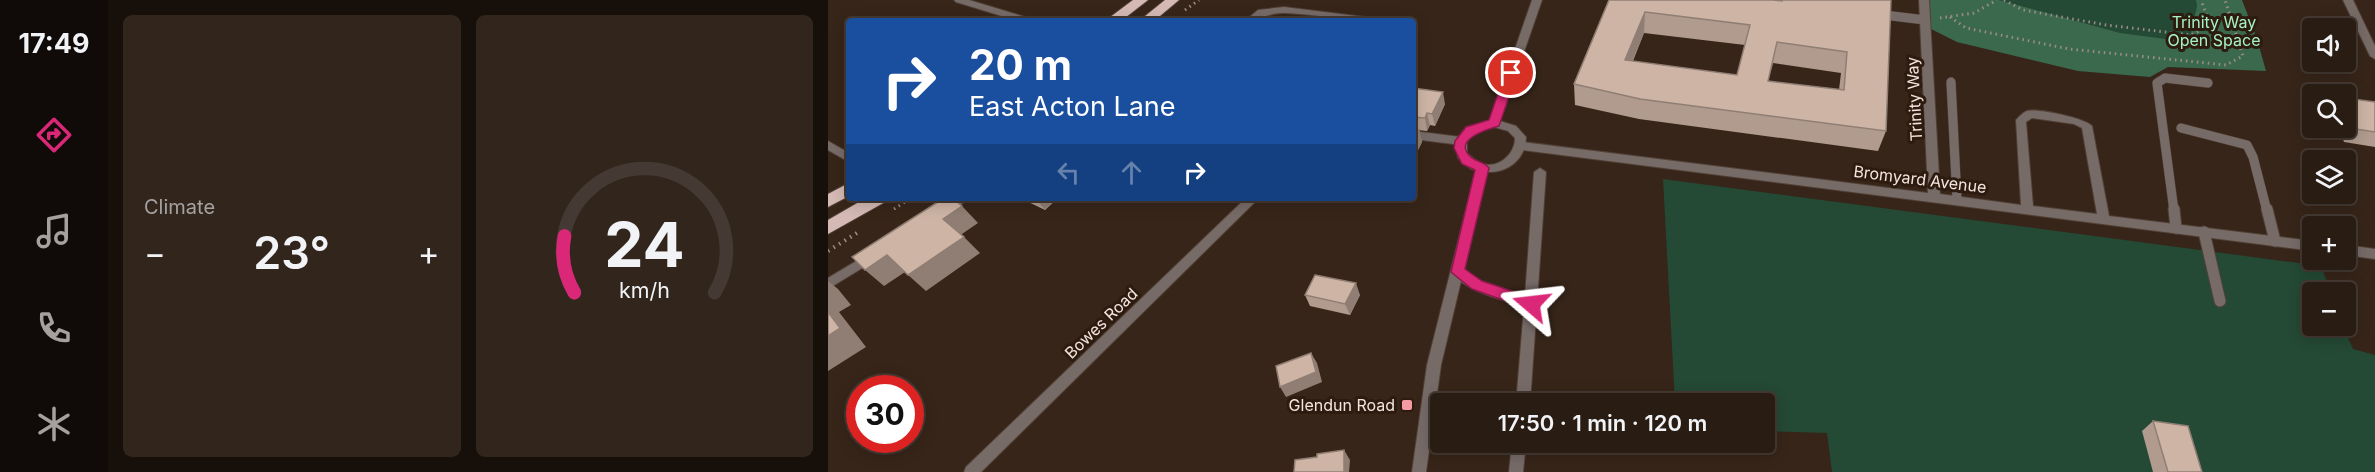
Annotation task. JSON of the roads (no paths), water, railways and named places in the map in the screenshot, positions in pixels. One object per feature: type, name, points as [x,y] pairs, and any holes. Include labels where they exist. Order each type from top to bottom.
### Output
[{"type":"highway","points":[[1116,18],[1142,0]]},
{"type":"highway","points":[[1150,18],[1173,0]]},
{"type":"highway","points":[[828,201],[846,191]]},
{"type":"highway","points":[[828,228],[874,201]]},
{"type":"street","points":[[959,0],[1019,18]]},
{"type":"street","points":[[1494,123],[1537,0]]},
{"type":"street","name":"Trinity Way","points":[[1924,0],[1934,197]]},
{"type":"street","points":[[2348,0],[2375,56]]},
{"type":"street","points":[[1254,18],[1261,12],[1284,10],[1348,18]]},
{"type":"street","points":[[2026,209],[2021,120],[2030,114],[2076,121],[2087,126],[2104,219]]},
{"type":"street","points":[[1494,123],[1512,128],[1522,139],[1522,146],[1513,161],[1493,168],[1482,168],[1466,161],[1460,148],[1461,141],[1470,130],[1494,123]]},
{"type":"street","points":[[1416,135],[1461,141]]},
{"type":"street","points":[[828,145],[846,156]]},
{"type":"street","name":"Bromyard Avenue","points":[[1522,146],[2302,245]]},
{"type":"street","points":[[1419,472],[1434,365],[1482,168]]},
{"type":"street","points":[[1524,393],[1540,172]]},
{"type":"street","points":[[935,219],[959,201]]},
{"type":"street","name":"Bowes Road","points":[[971,472],[1250,201]]},
{"type":"street","points":[[828,284],[886,248]]},
{"type":"street","points":[[2356,251],[2375,254]]},
{"type":"street","points":[[1458,272],[1477,285],[1531,304]]},
{"type":"street","points":[[1516,472],[1518,453]]},
{"type":"lane","points":[[1864,12],[1925,20]]},
{"type":"lane","points":[[2176,228],[2157,83],[2165,78],[2208,83]]},
{"type":"lane","points":[[1951,82],[1957,200]]},
{"type":"lane","points":[[2181,128],[2235,140],[2247,146],[2253,158],[2275,241]]},
{"type":"lane","points":[[2204,232],[2220,301]]},
{"type":"place","name":"Glendun Road","points":[[1407,405]]},
{"type":"park label","name":"Trinity Way Open Space","points":[[2214,31]]}]
